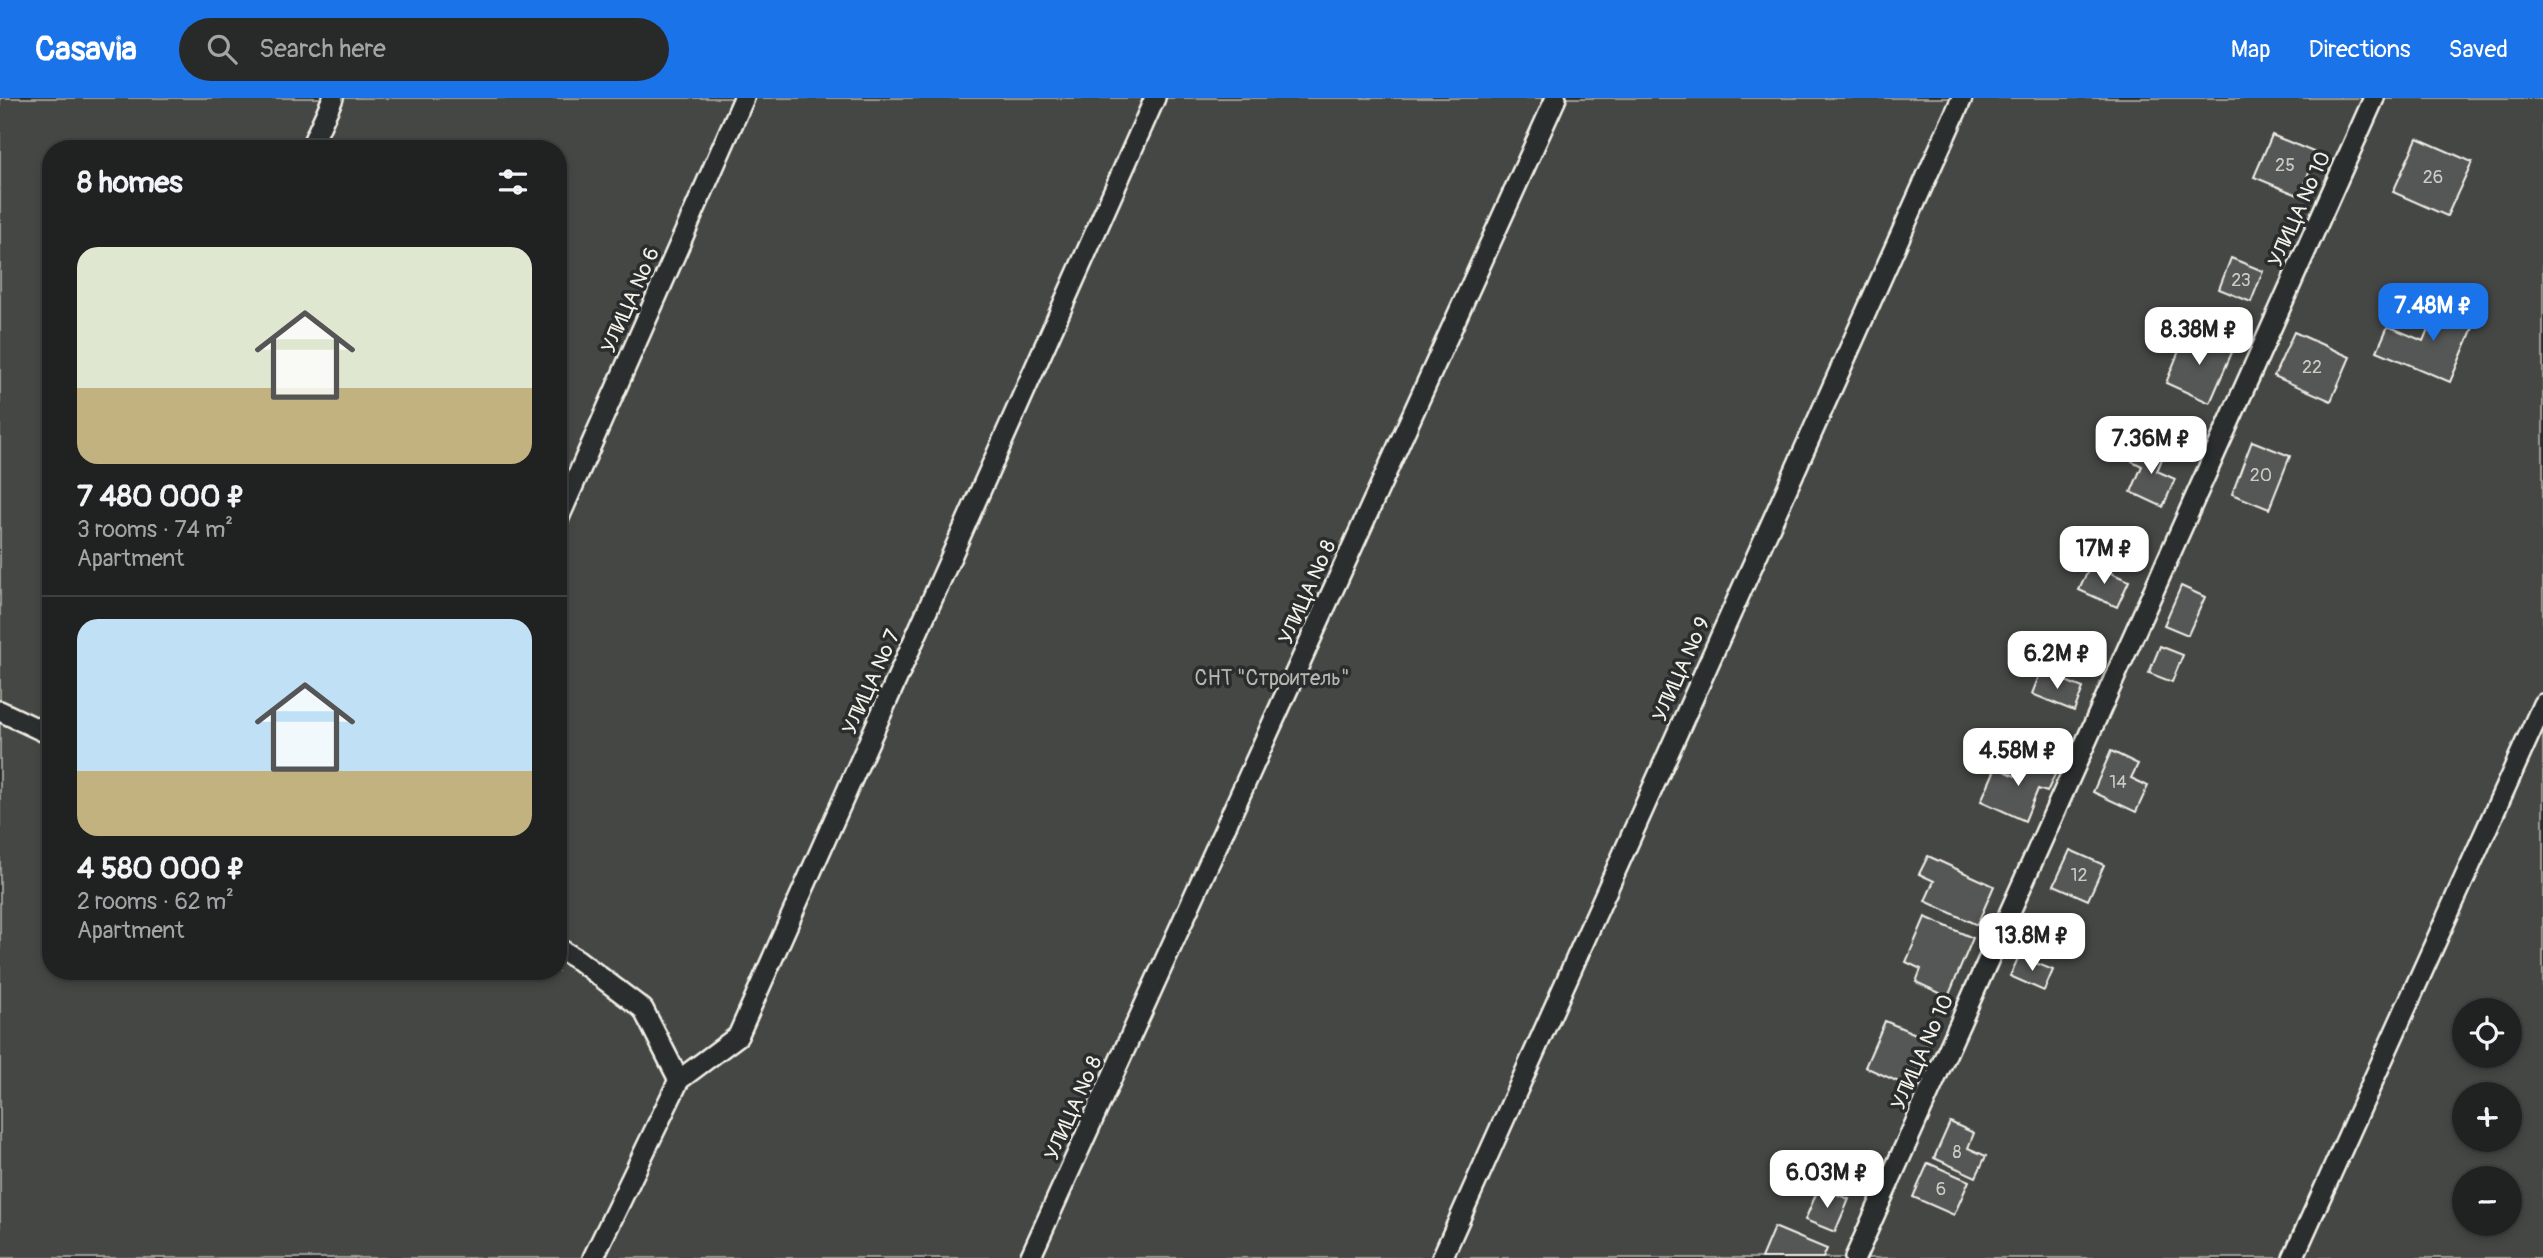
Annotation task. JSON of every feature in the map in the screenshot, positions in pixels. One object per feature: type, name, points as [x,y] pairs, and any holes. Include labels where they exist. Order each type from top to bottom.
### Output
[{"type":"lane","points":[[314,140],[333,98]]},
{"type":"lane","name":"УЛИЦА № 6","points":[[567,500],[744,98]]},
{"type":"lane","name":"УЛИЦА № 7","points":[[593,1258],[679,1080],[738,1036],[1155,98]]},
{"type":"lane","name":"УЛИЦА № 8","points":[[1030,1258],[1556,98]]},
{"type":"lane","name":"УЛИЦА № 9","points":[[1442,1258],[1962,98]]},
{"type":"lane","name":"УЛИЦА № 10","points":[[1855,1258],[2374,98]]},
{"type":"lane","points":[[0,712],[42,731]]},
{"type":"lane","points":[[2293,1258],[2541,713]]},
{"type":"lane","points":[[567,953],[643,1009],[679,1080]]},
{"type":"green space","name":"СНТ \"Строитель\"","points":[[0,98],[2543,98],[2543,1258],[0,1258]]},
{"type":"building","points":[[2272,135],[2316,153],[2300,196],[2254,177]]},
{"type":"building","points":[[2417,138],[2472,162],[2447,216],[2393,192]]},
{"type":"building","points":[[2231,258],[2263,271],[2251,302],[2219,289]]},
{"type":"building","points":[[2439,303],[2477,318],[2450,382],[2377,351],[2388,326],[2423,341]]},
{"type":"building","points":[[2187,331],[2233,350],[2210,403],[2166,383]]},
{"type":"building","points":[[2294,332],[2350,357],[2331,401],[2274,376]]},
{"type":"building","points":[[2252,441],[2290,456],[2269,509],[2232,494]]},
{"type":"building","points":[[2139,443],[2164,454],[2157,471],[2175,479],[2163,507],[2131,492],[2142,466],[2132,461]]},
{"type":"building","points":[[2091,564],[2129,581],[2117,607],[2079,590]]},
{"type":"building","points":[[2181,586],[2205,597],[2188,635],[2164,625]]},
{"type":"building","points":[[2160,646],[2183,655],[2172,682],[2149,673]]},
{"type":"building","points":[[2041,671],[2083,688],[2074,711],[2032,694]]},
{"type":"building","points":[[2111,751],[2138,764],[2131,778],[2148,786],[2136,812],[2093,792]]},
{"type":"building","points":[[2024,756],[2057,770],[2047,792],[2038,789],[2025,821],[1981,801],[1996,767],[2015,776]]},
{"type":"building","points":[[2070,850],[2104,865],[2088,900],[2054,885]]},
{"type":"building","points":[[1928,856],[1994,886],[1977,925],[1925,901],[1934,881],[1919,874]]},
{"type":"building","points":[[1925,917],[1973,938],[1948,997],[1916,982],[1921,969],[1906,962]]},
{"type":"building","points":[[2019,956],[2053,970],[2044,991],[2010,976]]},
{"type":"building","points":[[1885,1021],[1930,1040],[1910,1087],[1865,1067]]},
{"type":"building","points":[[1950,1122],[1974,1133],[1968,1148],[1986,1156],[1976,1177],[1934,1158]]},
{"type":"building","points":[[1928,1163],[1969,1181],[1954,1215],[1913,1197]]},
{"type":"building","points":[[1819,1187],[1849,1199],[1835,1232],[1805,1220]]},
{"type":"building","points":[[1774,1227],[1827,1249],[1823,1258],[1761,1258]]}]
